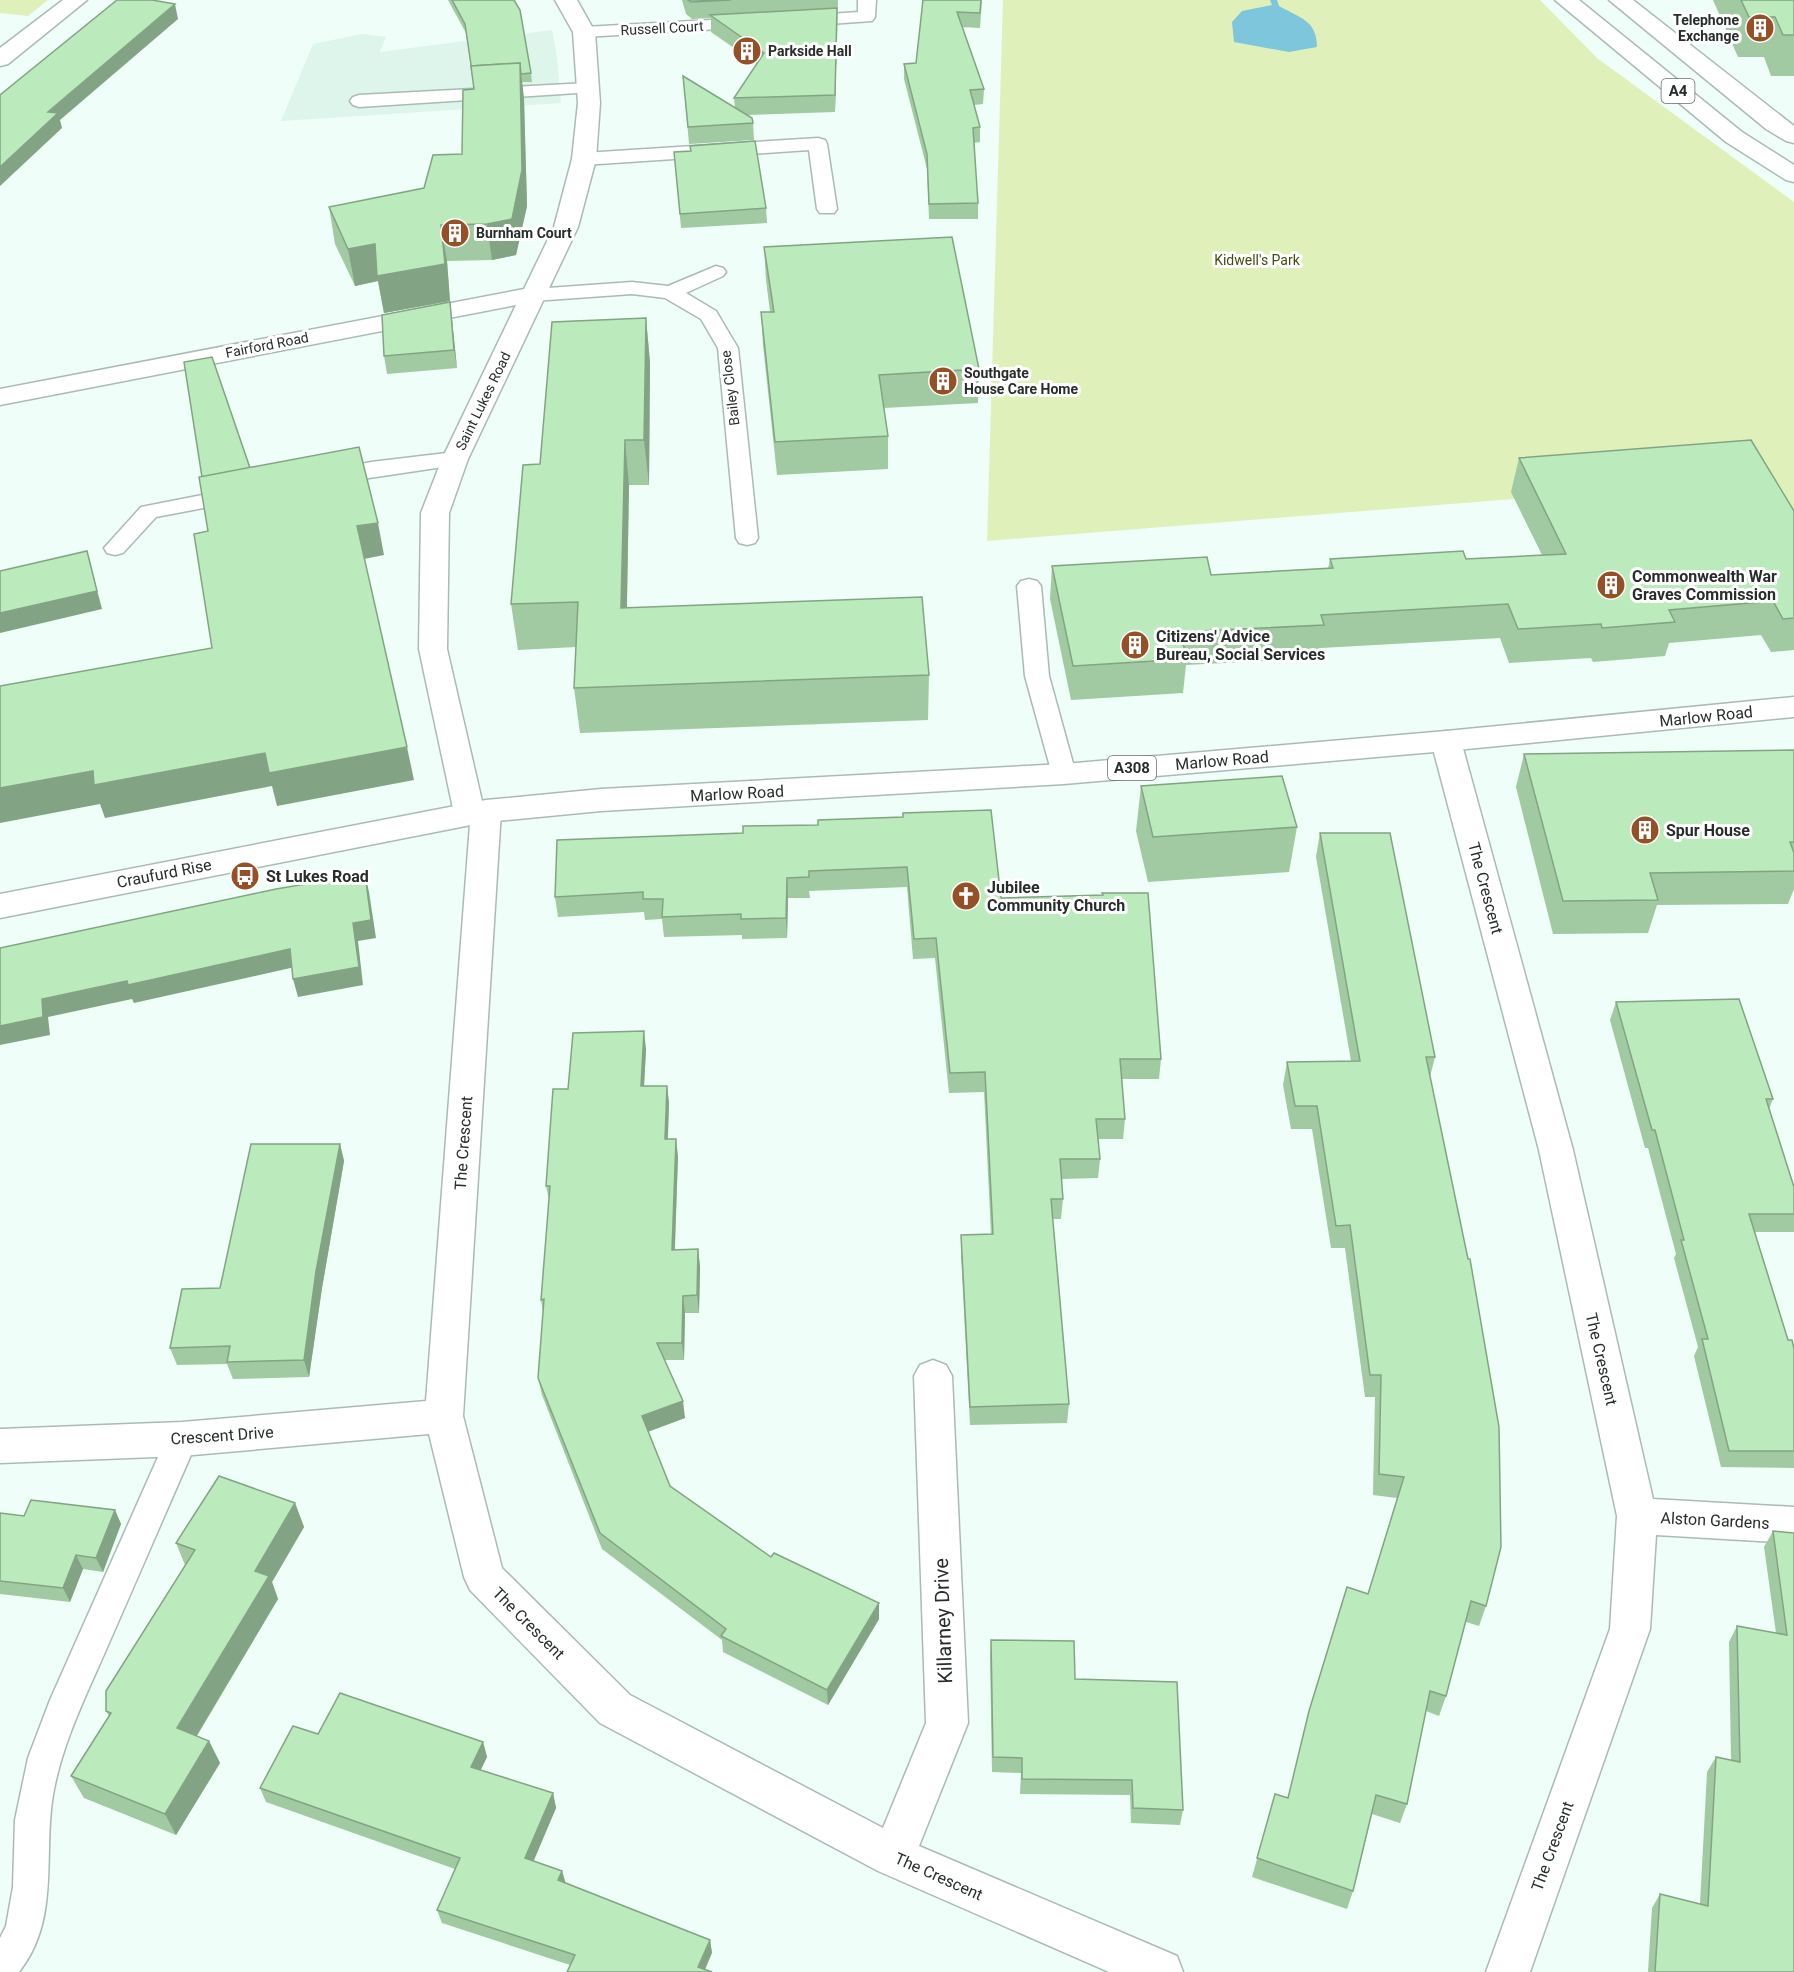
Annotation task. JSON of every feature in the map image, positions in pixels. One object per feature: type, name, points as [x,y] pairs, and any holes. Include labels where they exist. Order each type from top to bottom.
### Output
[{"type":"street","points":[[0,59],[76,0]]},
{"type":"street","name":"Saint Lukes Road","points":[[478,812],[433,649],[435,513],[455,459],[566,227],[584,159],[589,103],[584,32],[566,0]]},
{"type":"street","name":"A4","points":[[1566,0],[1734,137],[1794,176]]},
{"type":"street","name":"A4","points":[[1620,0],[1774,124],[1794,136]]},
{"type":"street","name":"Fairford Road","points":[[0,397],[479,304],[534,296]]},
{"type":"street","name":"Marlow Road","points":[[478,812],[601,800],[1064,774],[1446,741],[1794,707]]},
{"type":"street","name":"The Crescent","points":[[1446,741],[1556,1150],[1637,1516],[1630,1629],[1508,1972]]},
{"type":"street","name":"Craufurd Rise","points":[[0,906],[478,812]]},
{"type":"street","name":"The Crescent","points":[[478,812],[444,1416],[484,1576],[615,1709],[893,1856],[1161,1972]]},
{"type":"street","name":"Killarney Drive","points":[[893,1856],[947,1724],[933,1376]]},
{"type":"street","name":"Crescent Drive","points":[[0,1446],[182,1438],[444,1416]]},
{"type":"street","name":"Alston Gardens","points":[[1637,1516],[1794,1525]]},
{"type":"lane","points":[[784,22],[866,17],[867,0]]},
{"type":"lane","name":"Russell Court","points":[[584,32],[760,23]]},
{"type":"lane","points":[[359,101],[587,88]]},
{"type":"lane","points":[[584,159],[819,144],[827,209]]},
{"type":"lane","points":[[670,292],[716,272]]},
{"type":"lane","name":"Bailey Close","points":[[534,296],[632,288],[670,292],[709,315],[728,348],[747,538]]},
{"type":"lane","points":[[313,480],[371,469],[455,459]]},
{"type":"lane","points":[[116,548],[149,512],[254,492]]},
{"type":"lane","points":[[1029,586],[1037,676],[1064,774]]},
{"type":"lane","points":[[0,1967],[11,1956],[29,1917],[32,1868],[30,1833],[35,1797],[54,1730],[182,1438]]},
{"type":"shaded area","points":[[552,30],[561,103],[281,121],[313,44],[362,34],[386,37],[380,52]]},
{"type":"green space","points":[[0,0],[48,0],[28,16],[0,13]]},
{"type":"green space","name":"Kidwell's Park","points":[[1003,0],[1540,0],[1597,58],[1794,202],[1794,530],[1765,479],[987,541]]},
{"type":"water","points":[[1270,0],[1277,0],[1279,6],[1311,25],[1317,47],[1289,52],[1234,42],[1232,22],[1242,11],[1272,5]]},
{"type":"building","points":[[117,0],[152,0],[175,4],[48,112],[58,113],[0,167],[0,95]]},
{"type":"building","points":[[452,0],[514,0],[520,10],[531,73],[521,74],[520,63],[471,66],[465,24]]},
{"type":"building","points":[[688,0],[731,0],[691,2]]},
{"type":"building","points":[[923,0],[981,0],[980,13],[957,12],[984,89],[970,90],[980,127],[973,128],[978,203],[929,204],[927,154],[904,64],[916,63]]},
{"type":"building","points":[[1741,0],[1794,0],[1794,35],[1783,35],[1775,17],[1749,17]]},
{"type":"building","points":[[837,8],[835,95],[734,98],[764,53],[710,15]]},
{"type":"building","points":[[520,63],[522,170],[512,219],[487,224],[441,225],[445,264],[377,276],[375,244],[348,249],[329,207],[424,188],[433,155],[462,154],[463,90],[474,89],[471,66]]},
{"type":"building","points":[[683,76],[752,118],[753,123],[688,127]]},
{"type":"building","points":[[755,141],[766,208],[680,214],[674,152],[691,151],[690,146]]},
{"type":"building","points":[[952,237],[979,369],[879,375],[888,436],[775,442],[761,312],[774,312],[764,247]]},
{"type":"building","points":[[450,302],[454,350],[384,356],[382,315]]},
{"type":"building","points":[[646,318],[644,440],[625,440],[621,608],[922,597],[929,675],[574,688],[578,602],[511,604],[523,465],[540,464],[552,322]]},
{"type":"building","points":[[212,357],[250,468],[202,477],[184,362]]},
{"type":"building","points":[[1751,440],[1794,511],[1794,618],[1783,619],[1773,601],[1669,610],[1675,622],[1602,628],[1601,624],[1518,629],[1508,604],[1321,615],[1324,625],[1180,632],[1187,659],[1073,666],[1052,566],[1207,557],[1211,575],[1333,568],[1330,559],[1463,551],[1466,559],[1566,554],[1519,458]]},
{"type":"building","points":[[359,447],[378,523],[357,526],[407,747],[269,773],[265,753],[94,785],[93,771],[0,788],[0,686],[212,648],[194,534],[208,531],[199,477]]},
{"type":"building","points":[[87,551],[97,591],[0,613],[0,571]]},
{"type":"building","name":"Spur House","points":[[1794,750],[1794,842],[1790,842],[1794,853],[1794,871],[1650,873],[1658,900],[1563,901],[1524,754]]},
{"type":"building","points":[[1282,776],[1297,827],[1153,837],[1141,786]]},
{"type":"building","points":[[991,810],[1001,898],[1148,893],[1161,1059],[1120,1059],[1125,1119],[1096,1119],[1100,1159],[1060,1159],[1063,1199],[1051,1199],[1069,1404],[970,1407],[961,1235],[993,1234],[985,1072],[950,1073],[936,938],[914,939],[907,867],[809,871],[809,877],[787,878],[786,918],[741,919],[741,914],[662,917],[663,899],[643,899],[643,892],[555,897],[557,840],[743,833],[743,826],[818,825],[818,820],[903,817],[903,813]]},
{"type":"building","points":[[1320,833],[1390,833],[1435,1057],[1426,1057],[1468,1259],[1470,1259],[1499,1427],[1501,1547],[1486,1606],[1471,1601],[1446,1696],[1430,1691],[1407,1804],[1376,1795],[1353,1891],[1257,1858],[1275,1794],[1288,1798],[1309,1711],[1347,1587],[1368,1594],[1404,1477],[1379,1474],[1381,1375],[1370,1375],[1350,1225],[1336,1226],[1317,1106],[1295,1106],[1287,1062],[1360,1061]]},
{"type":"building","points":[[365,874],[371,920],[353,923],[359,967],[293,979],[290,949],[128,985],[127,981],[42,999],[43,1017],[0,1026],[0,948],[276,889]]},
{"type":"building","points":[[1739,999],[1773,1099],[1766,1099],[1794,1187],[1794,1214],[1749,1214],[1788,1340],[1792,1340],[1794,1349],[1794,1451],[1729,1451],[1702,1339],[1708,1339],[1681,1240],[1684,1240],[1655,1130],[1652,1130],[1616,1002]]},
{"type":"building","points":[[644,1031],[641,1086],[667,1086],[665,1139],[676,1139],[672,1250],[698,1249],[697,1295],[683,1296],[682,1343],[657,1343],[683,1401],[642,1416],[670,1486],[771,1557],[774,1553],[879,1603],[827,1690],[721,1636],[726,1629],[600,1533],[538,1378],[544,1299],[541,1300],[550,1186],[546,1186],[553,1089],[568,1089],[573,1033]]},
{"type":"building","points":[[251,1144],[340,1144],[316,1271],[304,1360],[227,1362],[230,1346],[170,1348],[182,1289],[220,1288]]},
{"type":"building","points":[[219,1476],[295,1503],[255,1571],[269,1576],[177,1728],[209,1741],[165,1814],[71,1776],[111,1713],[106,1711],[106,1691],[195,1550],[176,1543]]},
{"type":"building","points":[[31,1500],[115,1510],[96,1558],[76,1555],[63,1588],[0,1581],[0,1513],[24,1516]]},
{"type":"building","points":[[1773,1531],[1794,1533],[1794,1972],[1655,1972],[1660,1894],[1708,1906],[1716,1757],[1740,1762],[1737,1626],[1787,1635]]},
{"type":"building","points":[[991,1640],[1074,1641],[1075,1679],[1177,1682],[1183,1810],[1133,1808],[1132,1780],[1022,1779],[1022,1758],[993,1757]]},
{"type":"building","points":[[340,1693],[483,1742],[471,1767],[553,1793],[525,1858],[562,1871],[558,1880],[710,1940],[698,1967],[712,1972],[567,1972],[575,1955],[437,1910],[460,1858],[260,1788],[293,1726],[318,1734]]},
{"type":"place","name":"Telephone Exchange","points":[[1760,28]]},
{"type":"place","name":"Parkside Hall","points":[[747,51]]},
{"type":"place","name":"Burnham Court","points":[[455,233]]},
{"type":"place","name":"Southgate House Care Home","points":[[943,381]]},
{"type":"place","name":"Commonwealth War Graves Commission","points":[[1611,585]]},
{"type":"place","name":"Citizens' Advice Bureau, Social Services","points":[[1135,645]]},
{"type":"place","name":"Spur House","points":[[1645,830]]},
{"type":"place","name":"St Lukes Road","points":[[245,876]]},
{"type":"place","name":"Jubilee Community Church","points":[[966,896]]}]
